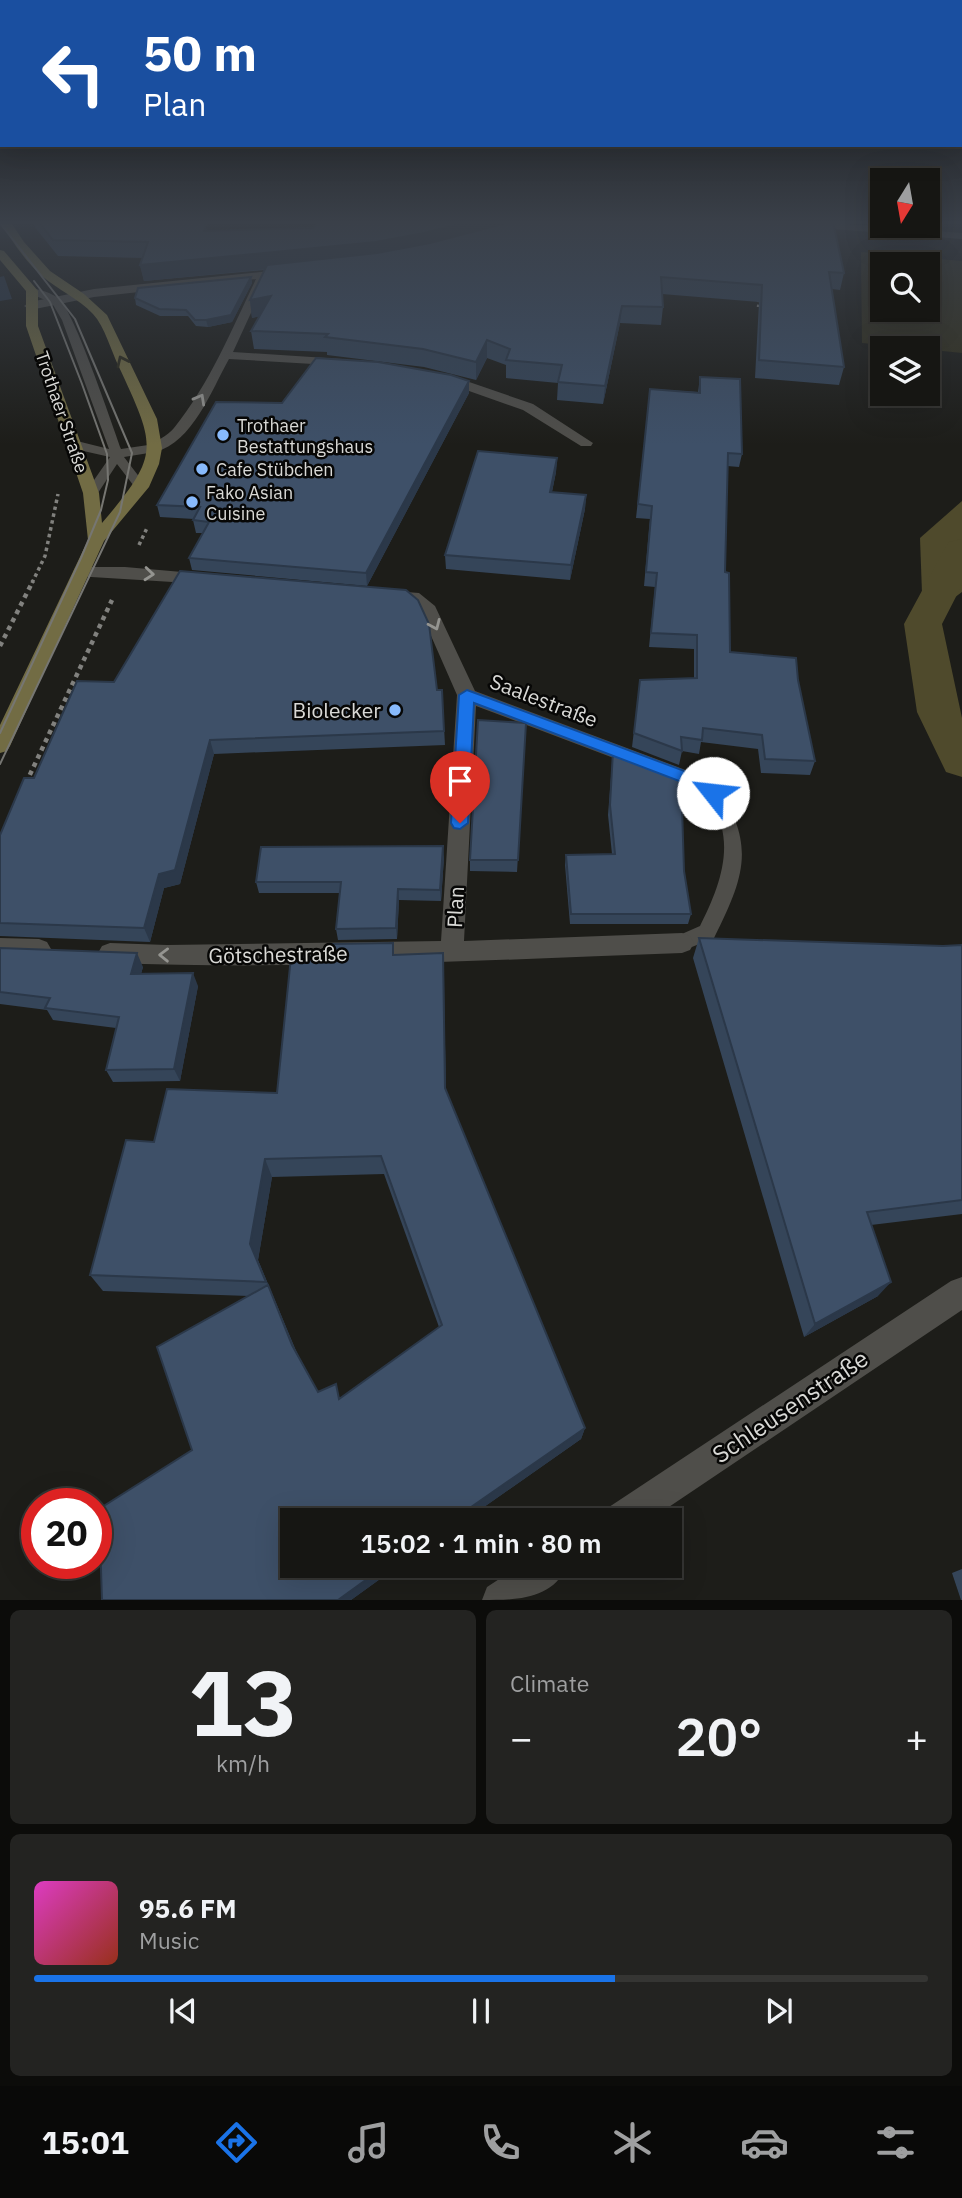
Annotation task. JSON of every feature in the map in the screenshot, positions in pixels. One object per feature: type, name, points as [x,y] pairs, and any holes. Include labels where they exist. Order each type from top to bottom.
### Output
[{"type":"main road","name":"Trothaer Straße","points":[[29,296],[32,326],[91,494],[96,540]]},
{"type":"main road","points":[[0,746],[96,540],[141,487],[152,464],[155,447],[150,419],[101,315],[80,296]]},
{"type":"street","points":[[31,299],[56,301],[80,296]]},
{"type":"street","points":[[155,447],[176,435],[189,418],[254,296]]},
{"type":"street","points":[[225,355],[356,364]]},
{"type":"street","points":[[428,374],[528,407],[586,443]]},
{"type":"street","points":[[81,572],[125,572],[221,581]]},
{"type":"street","name":"Saalestraße","points":[[372,594],[413,597],[429,610],[467,695],[708,786]]},
{"type":"street","name":"Plan","points":[[452,951],[467,695]]},
{"type":"street","name":"Götschestraße","points":[[84,951],[167,955],[452,951],[681,943]]},
{"type":"street","points":[[0,948],[56,950]]},
{"type":"street","name":"Schleusenstraße","points":[[638,1508],[962,1292]]},
{"type":"street","points":[[500,1600],[532,1578]]},
{"type":"lane","points":[[59,296],[56,301],[67,320],[117,454],[141,487]]},
{"type":"lane","points":[[73,444],[96,453],[117,454],[155,447]]},
{"type":"lane","points":[[91,494],[117,454]]},
{"type":"lane","points":[[681,943],[707,932],[724,894],[728,876],[732,847],[730,826],[708,786]]},
{"type":"path","points":[[758,307],[759,296]]},
{"type":"path","points":[[0,646],[45,556],[61,482]]},
{"type":"shaded area","points":[[861,296],[870,296],[870,322],[940,322],[940,296],[962,296],[962,353],[940,351],[940,336],[870,336],[870,344],[862,343]]},
{"type":"shaded area","points":[[962,501],[962,592],[923,621],[920,538]]},
{"type":"building","points":[[136,296],[241,296],[231,315],[206,320],[195,320],[186,310],[159,309],[135,298]]},
{"type":"building","points":[[252,296],[662,296],[663,307],[622,306],[605,386],[558,382],[562,365],[506,360],[510,349],[487,340],[476,362],[423,349],[325,337],[328,334],[251,331],[271,296],[250,300]]},
{"type":"building","points":[[762,296],[833,296],[844,367],[759,360]]},
{"type":"building","points":[[316,358],[378,362],[451,375],[469,381],[366,573],[189,558],[209,522],[193,520],[200,507],[157,505],[216,402],[282,403]]},
{"type":"building","points":[[700,377],[740,379],[742,454],[728,453],[725,572],[729,573],[730,652],[796,658],[815,761],[765,759],[762,735],[703,728],[702,740],[681,737],[682,751],[634,733],[640,680],[697,678],[697,635],[651,633],[657,573],[646,572],[652,506],[638,504],[650,389],[700,393]]},
{"type":"building","points":[[478,451],[557,458],[550,492],[586,495],[571,565],[445,555]]},
{"type":"building","points":[[180,571],[406,590],[418,600],[429,624],[437,690],[442,690],[444,731],[210,740],[175,870],[159,874],[144,928],[0,923],[0,835],[24,778],[34,778],[77,681],[114,682]]},
{"type":"building","points":[[478,720],[526,723],[518,860],[470,860]]},
{"type":"building","points":[[613,751],[681,775],[684,871],[691,914],[571,914],[566,855],[615,854],[610,805]]},
{"type":"building","points":[[443,846],[440,890],[398,889],[396,928],[336,929],[341,882],[256,882],[261,847]]},
{"type":"building","points":[[699,938],[962,945],[962,1200],[867,1212],[891,1282],[815,1324]]},
{"type":"building","points":[[393,943],[393,955],[443,953],[445,1088],[585,1428],[470,1508],[280,1508],[280,1578],[368,1578],[338,1600],[102,1600],[101,1579],[112,1579],[112,1501],[192,1450],[157,1347],[268,1285],[292,1345],[318,1392],[336,1384],[339,1399],[442,1325],[381,1156],[265,1159],[250,1244],[266,1282],[90,1275],[126,1140],[154,1142],[167,1089],[277,1093],[291,957],[330,956],[332,944]]},
{"type":"building","points":[[0,948],[137,953],[131,974],[193,973],[174,1069],[106,1070],[119,1017],[45,1008],[50,998],[0,992]]},
{"type":"waterway","points":[[962,550],[923,624],[938,712],[962,761]]},
{"type":"tram line","points":[[0,733],[81,558],[101,510],[108,480],[107,454],[50,302],[45,296]]},
{"type":"tram line","points":[[0,764],[120,512],[132,453],[75,319],[57,296]]},
{"type":"place","name":"Trothaer Bestattungshaus","points":[[223,435]]},
{"type":"place","name":"Cafe Stübchen","points":[[202,469]]},
{"type":"place","name":"Fako Asian Cuisine","points":[[192,502]]},
{"type":"place","name":"Biolecker","points":[[395,710]]},
{"type":"route","points":[[460,823],[467,695],[708,786],[713,793]]}]
